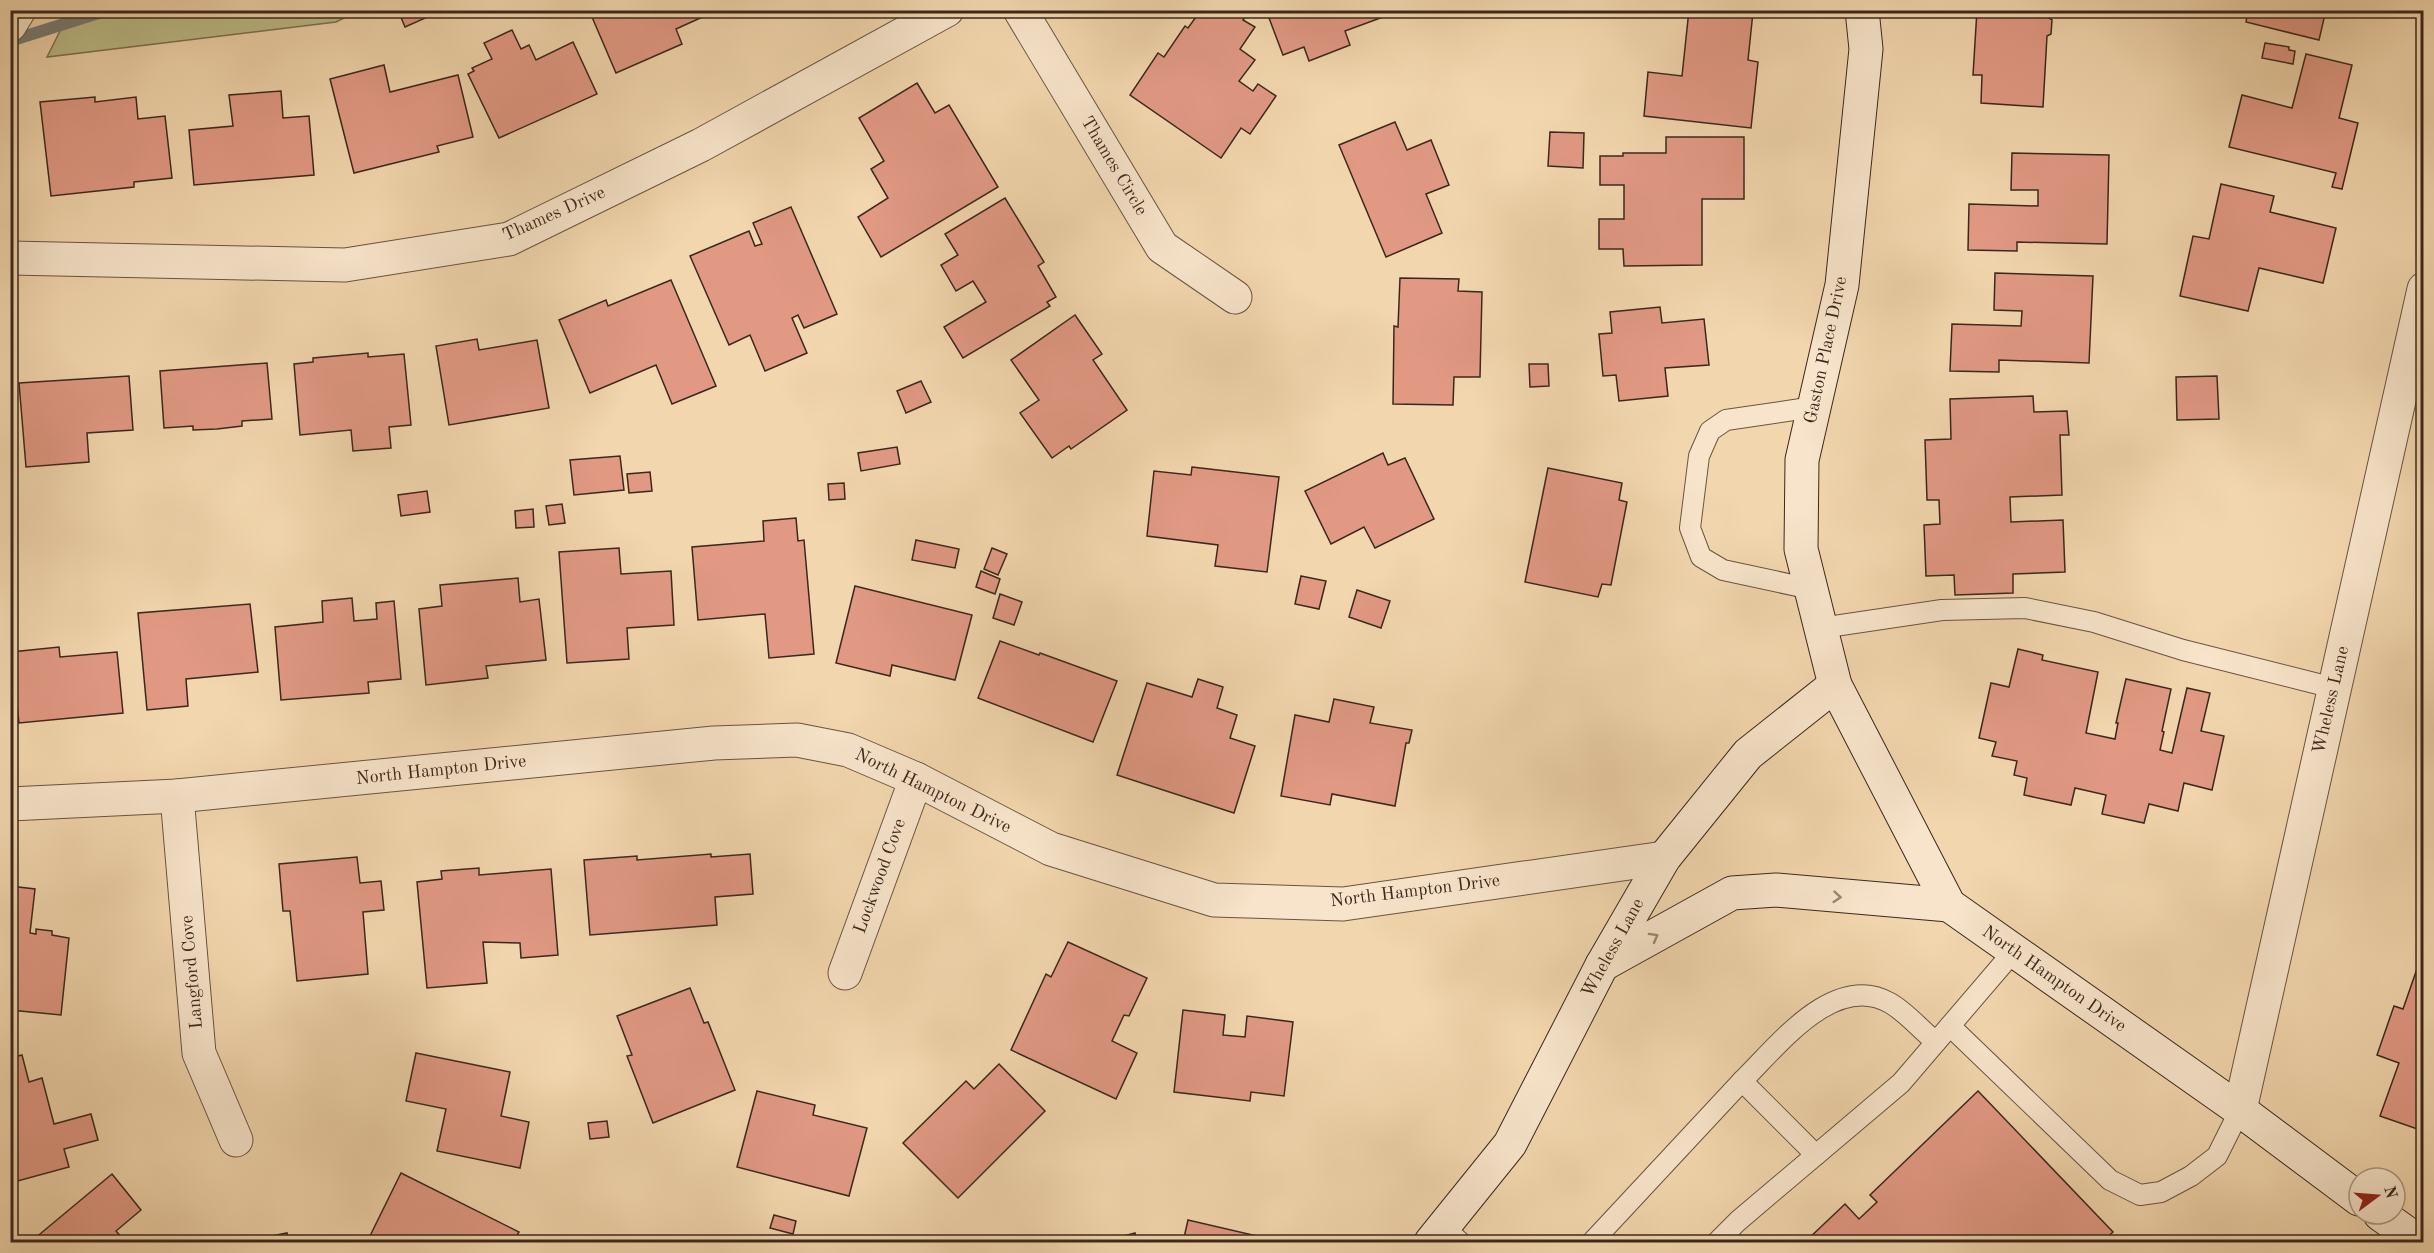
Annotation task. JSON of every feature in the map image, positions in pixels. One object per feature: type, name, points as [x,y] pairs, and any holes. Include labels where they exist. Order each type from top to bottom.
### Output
[{"type":"street","name":"Thames Drive","points":[[10,258],[345,265],[509,239],[701,145],[947,10]]},
{"type":"street","name":"Thames Circle","points":[[1020,10],[1162,247],[1235,297]]},
{"type":"street","name":"Gaston Place Drive","points":[[1835,685],[1801,549],[1802,460],[1842,285],[1866,49],[1862,10]]},
{"type":"street","name":"Wheless Lane","points":[[2240,1110],[2424,289]]},
{"type":"street","name":"Wheless Lane","points":[[1445,1237],[1510,1144],[1602,965],[1664,858],[1748,754],[1835,685]]},
{"type":"street","name":"North Hampton Drive","points":[[1835,685],[1949,905],[2240,1110],[2347,1190]]},
{"type":"street","name":"North Hampton Drive","points":[[10,804],[177,796],[714,743],[797,740],[848,750],[916,779],[1051,849],[1214,900],[1343,904],[1664,858]]},
{"type":"street","name":"Lockwood Cove","points":[[844,973],[916,779]]},
{"type":"street","name":"Langford Cove","points":[[177,796],[198,1053],[236,1140]]},
{"type":"street","points":[[1602,965],[1732,893],[1776,890],[1949,905]]},
{"type":"street","points":[[2397,1226],[2420,1242]]},
{"type":"lane","points":[[1811,589],[1723,570],[1701,557],[1690,528],[1699,456],[1710,431],[1726,420],[1814,407]]},
{"type":"lane","points":[[1821,628],[1942,610],[2025,608],[2094,622],[2183,650],[2334,688]]},
{"type":"lane","points":[[1717,1242],[1738,1221],[1901,1083],[2014,951]]},
{"type":"lane","points":[[1592,1242],[1742,1081],[1808,1017],[1833,1001],[1864,994],[1890,1003],[1936,1042]]},
{"type":"lane","points":[[1950,1026],[2110,1180],[2140,1195],[2161,1192],[2191,1176],[2217,1156],[2240,1110]]},
{"type":"lane","points":[[1742,1081],[1816,1155]]},
{"type":"green space","points":[[70,10],[358,11],[336,22],[47,57]]},
{"type":"building","points":[[398,10],[438,10],[439,12],[405,27]]},
{"type":"building","points":[[589,10],[718,10],[676,29],[682,44],[616,73]]},
{"type":"building","points":[[1201,10],[1250,10],[1243,20],[1255,27],[1240,49],[1255,60],[1239,81],[1253,91],[1258,84],[1276,96],[1250,134],[1241,128],[1221,158],[1130,95],[1158,53],[1164,57],[1185,26],[1188,28]]},
{"type":"building","points":[[1266,10],[1381,10],[1383,17],[1345,31],[1350,45],[1309,61],[1304,47],[1283,55]]},
{"type":"building","points":[[1689,10],[1753,12],[1748,60],[1758,62],[1751,128],[1644,116],[1648,72],[1682,76]]},
{"type":"building","points":[[1977,10],[2049,10],[2049,18],[2052,20],[2051,34],[2047,36],[2043,107],[1981,103],[1982,75],[1973,75]]},
{"type":"building","points":[[2248,10],[2326,10],[2319,40],[2246,22]]},
{"type":"building","points":[[512,30],[521,49],[529,45],[536,60],[573,42],[597,94],[499,138],[468,74],[474,71],[472,68],[492,59],[484,43]]},
{"type":"building","points":[[2265,43],[2289,47],[2289,50],[2295,51],[2293,64],[2262,58]]},
{"type":"building","points":[[2306,54],[2352,65],[2339,118],[2358,123],[2342,189],[2332,187],[2336,173],[2229,147],[2242,95],[2292,108]]},
{"type":"building","points":[[384,65],[390,92],[458,75],[473,137],[437,146],[439,152],[354,173],[330,79]]},
{"type":"building","points":[[917,83],[935,113],[949,105],[998,187],[881,257],[858,217],[888,198],[871,169],[884,161],[859,118]]},
{"type":"building","points":[[281,91],[283,118],[309,116],[314,175],[194,185],[189,130],[233,126],[229,95]]},
{"type":"building","points":[[95,97],[95,102],[136,97],[138,119],[165,116],[172,178],[134,182],[134,187],[51,196],[40,102]]},
{"type":"building","points":[[1395,122],[1407,150],[1431,140],[1449,185],[1426,194],[1442,233],[1386,257],[1339,145]]},
{"type":"building","points":[[1550,132],[1584,133],[1583,168],[1548,166]]},
{"type":"building","points":[[1666,137],[1744,137],[1744,199],[1702,199],[1702,265],[1624,266],[1623,249],[1599,249],[1599,219],[1624,219],[1624,185],[1600,185],[1600,156],[1623,156],[1623,153],[1666,153]]},
{"type":"building","points":[[2012,153],[2109,155],[2107,244],[2017,242],[2017,251],[1968,250],[1969,204],[2038,206],[2038,190],[2011,190]]},
{"type":"building","points":[[2221,184],[2274,196],[2270,212],[2336,228],[2323,283],[2259,268],[2248,311],[2180,296],[2193,236],[2209,239]]},
{"type":"building","points":[[1005,198],[1044,262],[1038,266],[1056,297],[1047,302],[1050,306],[963,358],[944,327],[986,302],[973,281],[956,291],[941,265],[958,255],[945,234]]},
{"type":"building","points":[[791,207],[837,314],[804,328],[798,315],[792,318],[807,353],[765,371],[750,335],[729,345],[690,256],[749,231],[755,246],[762,244],[753,223]]},
{"type":"building","points":[[1995,273],[2093,276],[2089,363],[1999,360],[1999,372],[1950,371],[1952,324],[2021,326],[2022,311],[1994,310]]},
{"type":"building","points":[[1400,278],[1459,279],[1458,291],[1482,292],[1480,377],[1454,377],[1453,405],[1393,404],[1394,326],[1398,327]]},
{"type":"building","points":[[671,280],[716,386],[672,404],[656,365],[590,393],[559,320],[606,300],[608,306]]},
{"type":"building","points":[[1660,307],[1662,323],[1704,319],[1709,365],[1665,368],[1668,396],[1619,401],[1616,375],[1603,376],[1599,334],[1612,333],[1610,312]]},
{"type":"building","points":[[1075,315],[1102,354],[1093,360],[1127,410],[1071,449],[1069,446],[1052,458],[1020,413],[1039,400],[1011,360]]},
{"type":"building","points":[[477,339],[479,350],[537,340],[549,408],[449,425],[436,346]]},
{"type":"building","points":[[368,353],[368,357],[404,354],[411,425],[389,427],[391,448],[353,451],[351,430],[300,435],[294,364],[313,362],[313,358]]},
{"type":"building","points":[[267,363],[272,419],[242,421],[242,426],[217,429],[193,430],[193,426],[164,428],[160,371]]},
{"type":"building","points":[[1529,364],[1548,364],[1549,386],[1530,387]]},
{"type":"building","points":[[129,376],[133,430],[87,433],[89,462],[26,467],[19,383]]},
{"type":"building","points":[[2217,376],[2219,419],[2177,420],[2176,377]]},
{"type":"building","points":[[921,381],[931,402],[906,413],[897,391]]},
{"type":"building","points":[[2033,396],[2034,412],[2067,411],[2069,435],[2060,435],[2062,495],[2010,497],[2011,522],[2063,520],[2065,572],[2013,574],[2013,593],[1955,595],[1954,575],[1926,576],[1924,525],[1940,524],[1939,500],[1927,500],[1925,440],[1951,439],[1950,399]]},
{"type":"building","points":[[897,447],[900,464],[861,471],[858,453]]},
{"type":"building","points":[[1383,453],[1388,465],[1405,458],[1434,519],[1375,548],[1364,527],[1331,544],[1305,491]]},
{"type":"building","points":[[620,456],[624,490],[574,495],[570,460]]},
{"type":"building","points":[[1192,467],[1279,477],[1267,572],[1215,566],[1218,545],[1147,536],[1154,471],[1191,475]]},
{"type":"building","points":[[1548,468],[1622,483],[1619,500],[1627,502],[1611,585],[1602,584],[1598,597],[1525,582]]},
{"type":"building","points":[[650,472],[652,491],[629,493],[627,474]]},
{"type":"building","points":[[844,483],[845,499],[829,500],[828,484]]},
{"type":"building","points":[[427,491],[430,512],[401,516],[398,495]]},
{"type":"building","points":[[562,504],[565,523],[549,525],[546,506]]},
{"type":"building","points":[[533,509],[534,527],[516,528],[515,511]]},
{"type":"building","points":[[796,518],[798,541],[804,540],[814,654],[769,658],[765,614],[698,620],[692,547],[764,541],[763,521]]},
{"type":"building","points":[[916,540],[959,549],[955,568],[912,560]]},
{"type":"building","points":[[619,548],[621,574],[671,571],[674,625],[627,628],[629,659],[567,663],[559,552]]},
{"type":"building","points":[[992,548],[1007,554],[998,575],[984,569]]},
{"type":"building","points":[[981,571],[1000,579],[995,594],[976,587]]},
{"type":"building","points":[[1301,576],[1326,581],[1319,609],[1295,604]]},
{"type":"building","points":[[518,578],[520,602],[539,599],[546,660],[486,666],[488,678],[426,685],[419,609],[442,606],[440,585]]},
{"type":"building","points":[[855,586],[972,615],[955,680],[892,665],[890,676],[836,663]]},
{"type":"building","points":[[1357,590],[1390,601],[1381,628],[1349,617]]},
{"type":"building","points":[[1000,594],[1022,602],[1014,625],[993,618]]},
{"type":"building","points":[[352,598],[354,621],[377,619],[376,603],[394,601],[401,679],[368,682],[369,693],[281,700],[275,627],[323,622],[322,601]]},
{"type":"building","points":[[250,604],[258,672],[186,679],[188,706],[147,710],[138,613]]},
{"type":"building","points":[[1000,641],[1117,681],[1093,742],[978,698]]},
{"type":"building","points":[[59,647],[60,657],[117,652],[123,713],[19,723],[11,652]]},
{"type":"building","points":[[2018,649],[2043,655],[2042,660],[2098,672],[2086,733],[2115,739],[2118,723],[2116,723],[2126,679],[2171,689],[2160,750],[2172,753],[2187,688],[2210,693],[2201,731],[2224,736],[2212,790],[2184,783],[2178,811],[2149,804],[2144,823],[2102,814],[2106,795],[2075,788],[2071,805],[2024,795],[2027,778],[2014,775],[2017,761],[1992,756],[1996,742],[1979,738],[1991,683],[2009,687]]},
{"type":"building","points":[[1198,679],[1223,687],[1217,708],[1237,715],[1230,738],[1255,746],[1234,813],[1117,775],[1147,683],[1192,697]]},
{"type":"building","points":[[1334,699],[1374,707],[1370,723],[1412,730],[1409,743],[1406,743],[1395,806],[1332,794],[1330,805],[1281,796],[1295,715],[1329,722]]},
{"type":"building","points":[[711,854],[711,857],[750,854],[753,894],[715,897],[717,925],[590,935],[584,860],[637,856],[637,860]]},
{"type":"building","points":[[357,857],[360,883],[381,881],[384,910],[363,912],[368,974],[297,981],[290,911],[283,911],[279,864]]},
{"type":"building","points":[[479,868],[479,875],[551,869],[558,955],[521,958],[520,943],[483,942],[487,983],[427,988],[417,882],[442,879],[441,871]]},
{"type":"building","points":[[10,886],[35,889],[30,933],[36,934],[36,929],[52,931],[52,935],[69,938],[61,1015],[10,1010]]},
{"type":"building","points":[[1068,942],[1147,978],[1129,1016],[1124,1015],[1112,1041],[1137,1053],[1116,1099],[1011,1050],[1046,974],[1051,977]]},
{"type":"building","points":[[2418,966],[2424,968],[2423,1131],[2380,1116],[2399,1063],[2377,1055],[2394,1006],[2403,1009]]},
{"type":"building","points":[[690,988],[704,1023],[708,1022],[735,1090],[653,1123],[627,1056],[632,1055],[617,1016]]},
{"type":"building","points":[[1183,1010],[1225,1015],[1223,1035],[1245,1037],[1247,1016],[1293,1022],[1284,1096],[1251,1092],[1250,1101],[1174,1092]]},
{"type":"building","points":[[416,1053],[510,1072],[501,1116],[529,1122],[520,1168],[437,1151],[446,1109],[406,1101]]},
{"type":"building","points":[[22,1055],[29,1082],[42,1078],[54,1124],[91,1114],[98,1140],[64,1149],[69,1167],[10,1183],[10,1058]]},
{"type":"building","points":[[999,1064],[1045,1111],[958,1198],[903,1143],[966,1081],[974,1089]]},
{"type":"building","points":[[757,1091],[815,1105],[813,1115],[867,1128],[849,1196],[737,1167]]},
{"type":"building","points":[[1978,1091],[2113,1232],[2102,1242],[1805,1242],[1845,1204],[1859,1219],[1877,1202],[1870,1195]]},
{"type":"building","points":[[607,1121],[609,1137],[590,1139],[588,1123]]},
{"type":"building","points":[[401,1173],[519,1232],[513,1242],[367,1242]]},
{"type":"building","points":[[112,1174],[141,1210],[116,1231],[126,1242],[37,1242],[34,1239]]},
{"type":"building","points":[[774,1215],[796,1221],[793,1234],[770,1228]]},
{"type":"building","points":[[1188,1220],[1283,1242],[1183,1242]]},
{"type":"building","points":[[287,1233],[289,1242],[246,1242],[246,1241]]},
{"type":"building","points":[[1135,1233],[1137,1242],[1102,1242]]},
{"type":"waterway","points":[[10,41],[108,10]]}]
